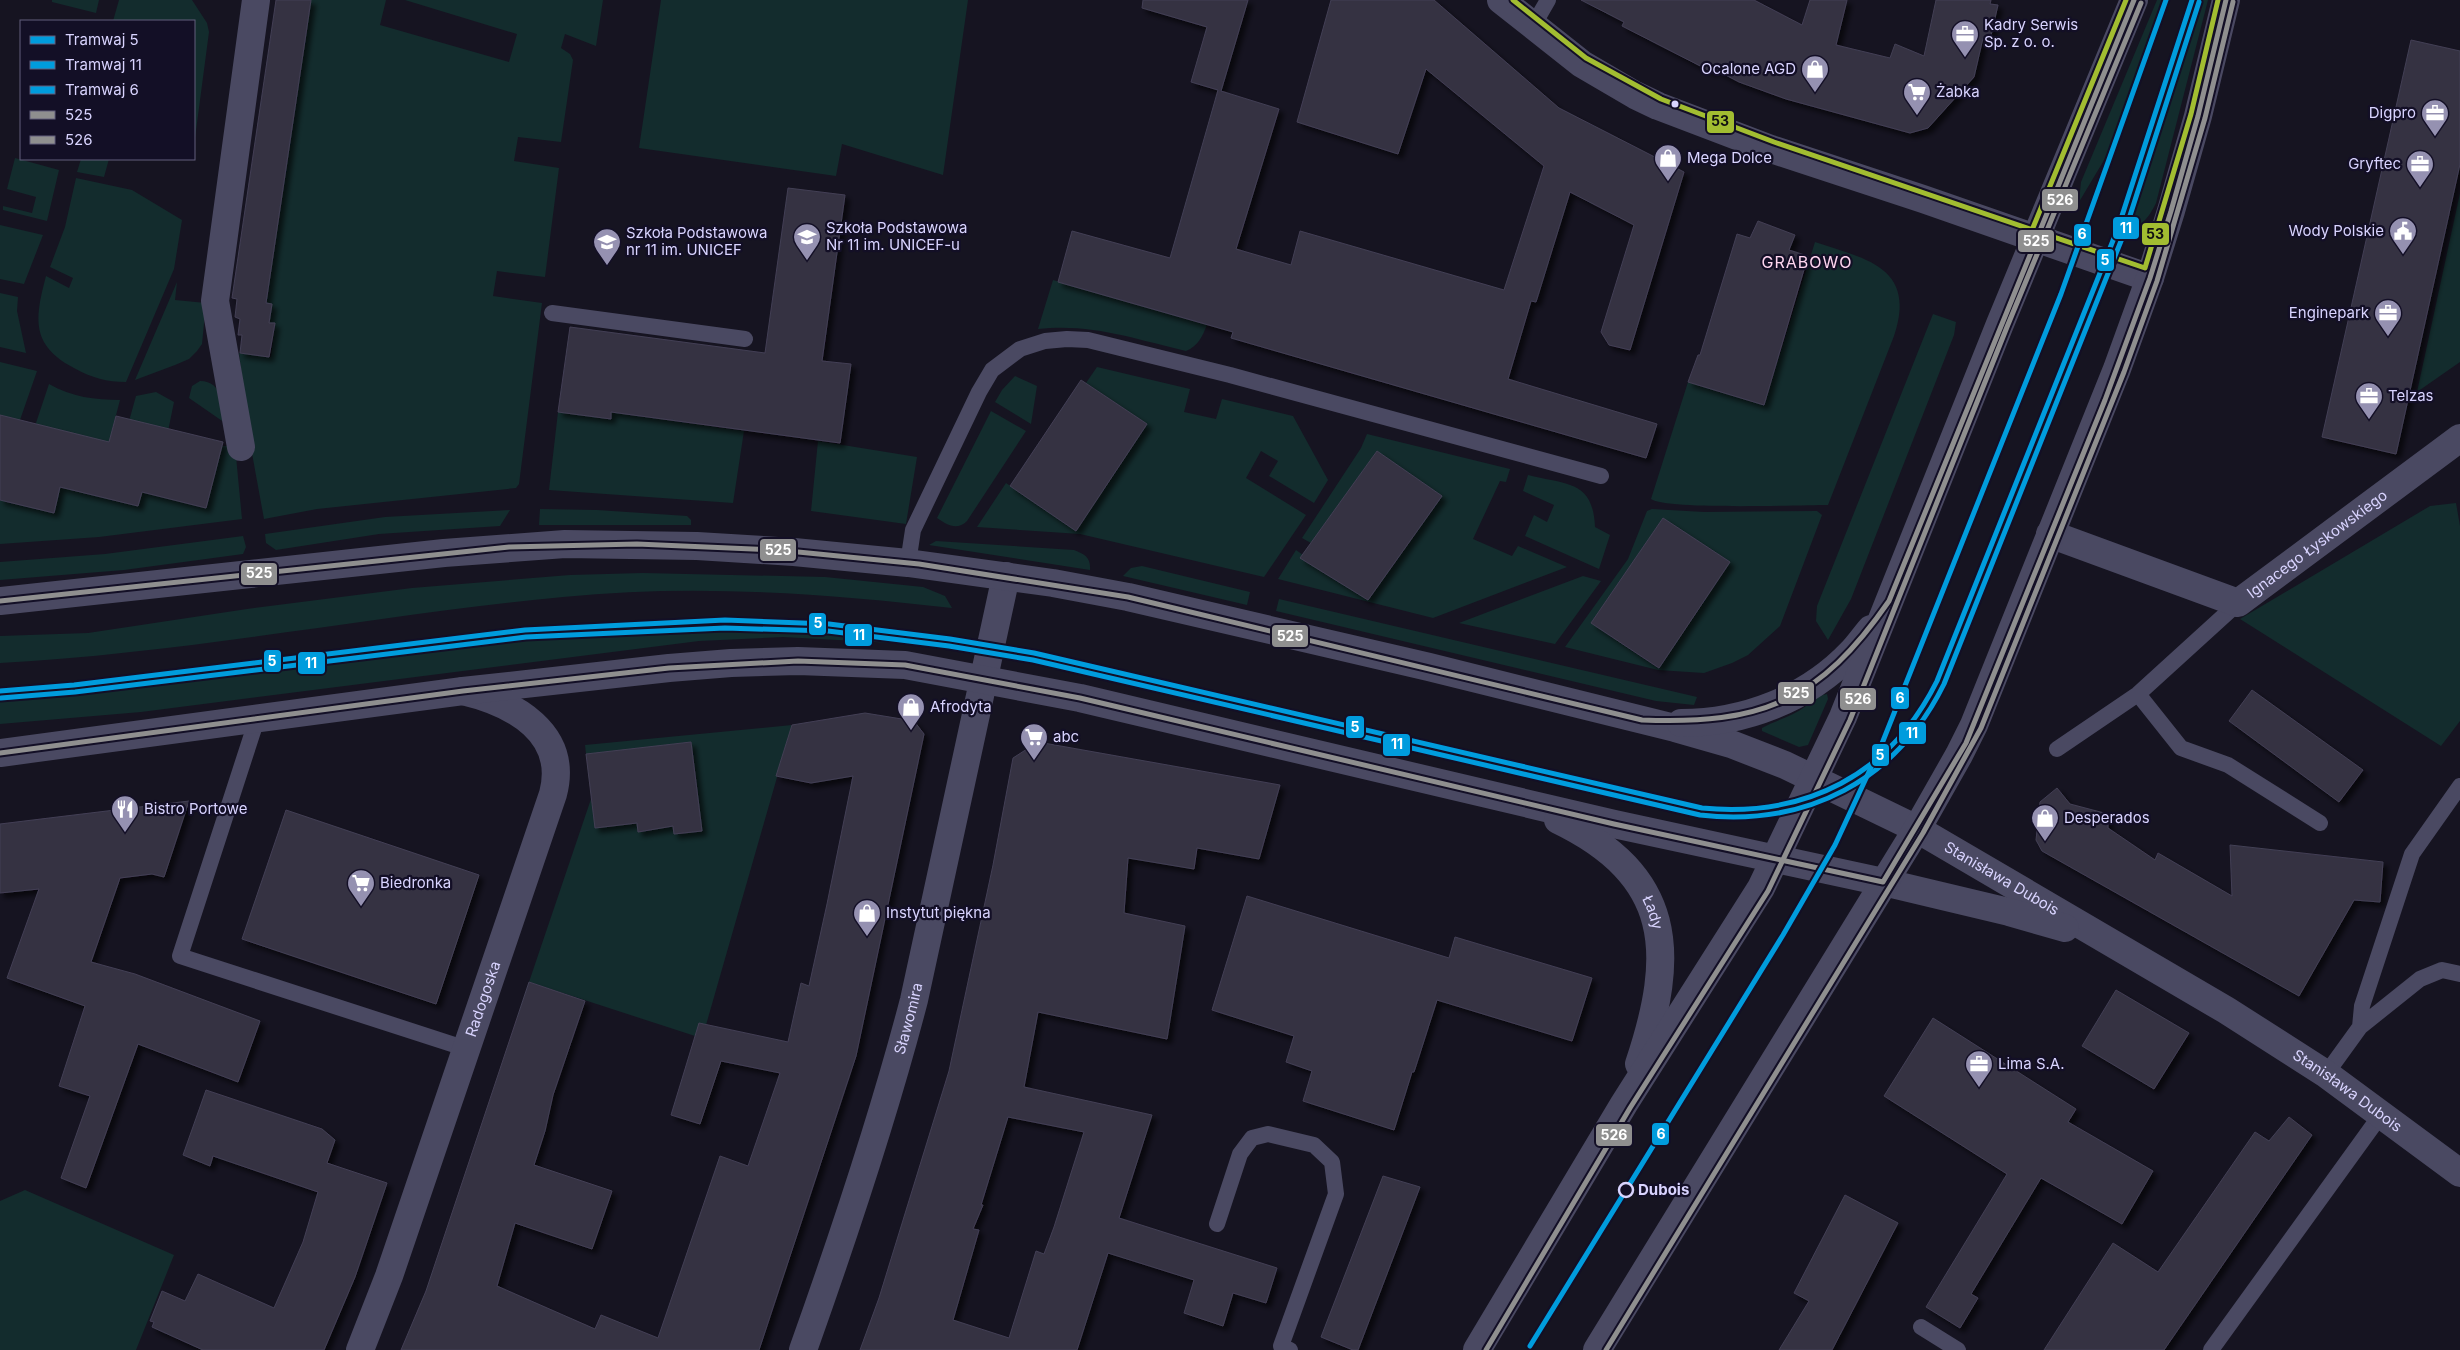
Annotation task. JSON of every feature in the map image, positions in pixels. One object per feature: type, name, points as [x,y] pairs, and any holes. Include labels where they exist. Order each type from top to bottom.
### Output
[{"type":"street","points":[[241,447],[215,301],[256,0]]},
{"type":"street","points":[[1501,0],[1582,64],[1658,106],[1771,149],[2150,278]]},
{"type":"street","points":[[1642,720],[1672,723],[1718,721],[1739,717],[1779,703],[1818,682],[1846,658],[1875,625],[1889,601],[2134,0]]},
{"type":"street","points":[[1597,1350],[1917,829],[1966,743],[2105,400],[2150,278],[2198,116],[2226,0]]},
{"type":"street","name":"Ignacego Łyskowskiego","points":[[2050,534],[2238,603],[2460,438]]},
{"type":"street","name":"Stanisława Dubois","points":[[1,601],[444,553],[564,544],[756,549],[1006,576],[1128,597],[1642,720],[1731,744],[1815,778],[1917,829],[2226,1010],[2326,1074],[2380,1116],[2460,1173]]},
{"type":"street","points":[[984,679],[1006,576]]},
{"type":"street","name":"Łady","points":[[1477,1350],[1624,1104],[1740,923],[1776,859],[1843,717],[1889,601]]},
{"type":"street","name":"Stanisława Dubois","points":[[0,753],[463,691],[669,668],[798,661],[906,665],[1080,698],[1500,798],[1883,882],[2044,922],[2126,953]]},
{"type":"street","name":"Sławomira","points":[[803,1350],[855,1201],[898,1060],[914,1000],[984,679]]},
{"type":"street","name":"Radogoska","points":[[360,1350],[384,1291],[467,1049],[557,776],[555,758],[533,724],[516,710],[494,700],[463,691]]},
{"type":"street","name":"Stanisława Dubois","points":[[0,746],[51,747]]},
{"type":"street","name":"Łady","points":[[1500,798],[1552,817],[1599,844],[1615,857],[1638,884],[1653,912],[1660,934],[1662,956],[1657,999],[1647,1040],[1624,1104]]},
{"type":"lane","points":[[1533,26],[1548,0]]},
{"type":"lane","points":[[552,313],[745,339]]},
{"type":"lane","points":[[908,564],[914,530],[988,378],[1005,358],[1020,349],[1046,341],[1088,340],[1211,370],[1601,476]]},
{"type":"lane","points":[[2057,749],[2138,694],[2238,603]]},
{"type":"lane","points":[[2138,694],[2180,748],[2228,765],[2320,823]]},
{"type":"lane","points":[[257,719],[180,956],[467,1049]]},
{"type":"lane","points":[[2360,1027],[2362,1006],[2412,854],[2460,786]]},
{"type":"lane","points":[[2326,1074],[2360,1027],[2420,979],[2442,970],[2460,974]]},
{"type":"lane","points":[[2211,1350],[2380,1116]]},
{"type":"lane","points":[[1217,1224],[1240,1154],[1252,1138],[1268,1134],[1314,1145],[1332,1162],[1336,1194],[1283,1349]]},
{"type":"lane","points":[[1921,1327],[1958,1350]]},
{"type":"green space","points":[[52,0],[99,0],[96,13],[52,2]]},
{"type":"green space","points":[[119,0],[192,0],[207,23],[209,32],[195,138],[195,20],[113,20]]},
{"type":"green space","points":[[311,0],[386,0],[380,25],[509,62],[517,34],[405,0],[603,0],[596,46],[565,34],[561,48],[570,54],[573,60],[561,142],[518,137],[514,161],[559,168],[545,277],[497,271],[493,296],[542,303],[519,484],[516,488],[317,509],[264,519],[251,448],[239,353],[271,357],[275,324],[269,323],[272,304],[266,303]]},
{"type":"green space","points":[[661,0],[968,0],[943,175],[842,144],[836,176],[639,148]]},
{"type":"green space","points":[[2157,0],[2168,0],[2119,135],[2079,202],[2081,182]]},
{"type":"green space","points":[[2197,0],[2208,0],[2156,203],[2143,222],[2135,227],[2123,230]]},
{"type":"green space","points":[[15,158],[59,170],[47,221],[3,210],[3,206],[32,213],[36,197],[7,189]]},
{"type":"green space","points":[[81,160],[109,160],[104,177],[77,172]]},
{"type":"green space","points":[[76,178],[132,190],[182,220],[174,269],[126,382],[100,379],[74,368],[50,350],[43,340],[39,329],[38,318],[46,276],[69,288],[73,278],[50,267],[65,227]]},
{"type":"green space","points":[[2460,193],[2460,362],[2417,392]]},
{"type":"green space","points":[[0,225],[43,235],[24,284],[0,279]]},
{"type":"green space","points":[[1815,242],[1868,261],[1893,280],[1899,295],[1899,313],[1894,336],[1828,505],[1706,506],[1681,505],[1651,499],[1688,382],[1764,405]]},
{"type":"green space","points":[[1053,280],[1207,325],[1199,341],[1194,347],[1186,351],[1095,330],[1076,328],[1038,329]]},
{"type":"green space","points":[[177,282],[175,300],[206,303],[202,344],[189,359],[135,380]]},
{"type":"green space","points":[[0,293],[18,297],[17,311],[26,353],[0,347]]},
{"type":"green space","points":[[1933,314],[1956,322],[1954,335],[1851,599],[1828,640],[1816,621],[1817,606]]},
{"type":"green space","points":[[0,362],[37,371],[20,420],[0,415]]},
{"type":"green space","points":[[1097,367],[1190,389],[1184,412],[1216,419],[1222,399],[1293,416],[1328,480],[1314,503],[1269,476],[1278,461],[1261,451],[1246,478],[1306,515],[1264,577],[1080,534],[977,527],[1006,483],[1076,531],[1147,424],[1086,383]]},
{"type":"green space","points":[[1015,376],[1037,386],[1031,424],[995,402],[1002,390]]},
{"type":"green space","points":[[200,381],[208,382],[218,390],[228,425],[189,398],[192,386]]},
{"type":"green space","points":[[49,384],[66,392],[84,397],[120,400],[109,442],[31,438]]},
{"type":"green space","points":[[156,392],[174,402],[166,441],[126,432],[136,396]]},
{"type":"green space","points":[[991,411],[1026,431],[967,521],[960,526],[948,525],[937,518]]},
{"type":"green space","points":[[558,412],[610,419],[611,412],[744,431],[733,503],[549,490]]},
{"type":"green space","points":[[1367,434],[1510,469],[1506,482],[1500,481],[1473,539],[1512,556],[1518,546],[1567,567],[1433,618],[1278,579],[1296,550],[1303,555],[1442,496],[1377,451],[1311,543],[1302,538],[1361,448]]},
{"type":"green space","points":[[818,441],[917,457],[906,524],[811,511]]},
{"type":"green space","points":[[222,446],[235,446],[242,519],[99,537],[0,544],[0,500],[54,513],[60,487],[138,506],[142,492],[206,508]]},
{"type":"green space","points":[[1528,475],[1566,483],[1575,487],[1589,500],[1595,527],[1610,535],[1599,569],[1525,536],[1534,515],[1547,522],[1554,505],[1523,491]]},
{"type":"green space","points":[[2456,503],[2460,526],[2460,721],[2441,746],[2240,619],[2430,506]]},
{"type":"green space","points":[[540,509],[597,510],[687,516],[691,520],[691,525],[539,525]]},
{"type":"green space","points":[[1652,509],[1704,512],[1817,511],[1822,515],[1780,626],[1748,655],[1704,673],[1658,670],[1565,647],[1628,559],[1647,511]],"holes":[[[1663,518],[1730,562],[1658,668],[1591,623]]]},
{"type":"green space","points":[[510,510],[500,526],[379,534],[276,550],[266,543],[265,534],[385,517]]},
{"type":"green space","points":[[243,536],[246,547],[243,554],[124,570],[0,580],[0,562],[105,554]]},
{"type":"green space","points":[[936,541],[1074,550],[1086,557],[1090,570],[929,545]]},
{"type":"green space","points":[[1142,566],[1250,592],[1247,605],[1123,576],[1131,568]]},
{"type":"green space","points":[[643,573],[825,577],[923,587],[945,596],[952,608],[807,594],[709,591],[612,593],[493,605],[141,651],[0,663],[0,636],[88,633],[247,609],[412,588],[570,575]]},
{"type":"green space","points":[[1583,576],[1601,581],[1555,644],[1459,623]]},
{"type":"green space","points":[[1279,599],[1697,697],[1694,705],[1656,701],[1276,611]]},
{"type":"green space","points":[[720,628],[840,633],[947,646],[783,637],[699,641],[141,712],[0,724],[0,700],[180,682],[449,648],[539,639],[629,632]]},
{"type":"green space","points":[[1827,694],[1828,699],[1808,745],[1799,747],[1762,731],[1762,728],[1796,713],[1818,697]]},
{"type":"green space","points":[[792,725],[706,1025],[695,1036],[529,982],[591,799],[596,828],[637,823],[638,832],[661,828],[671,819],[675,834],[702,831],[691,742],[586,754],[585,745]]},
{"type":"green space","points":[[25,1190],[174,1255],[136,1350],[0,1350],[0,1201]]},
{"type":"building","points":[[276,0],[311,0],[266,303],[272,304],[269,323],[275,323],[269,357],[240,353],[242,335],[238,335],[240,319],[235,317],[237,299],[232,298]]},
{"type":"building","points":[[1143,0],[1248,0],[1221,91],[1279,109],[1236,249],[1291,265],[1300,231],[1504,290],[1544,166],[1426,69],[1398,154],[1297,122],[1331,0],[1434,0],[1559,108],[1684,172],[1630,350],[1609,345],[1601,332],[1634,225],[1570,192],[1536,302],[1531,301],[1508,379],[1657,424],[1646,458],[1231,338],[1233,332],[1058,282],[1072,231],[1170,258],[1218,90],[1191,82],[1207,27],[1142,8]]},
{"type":"building","points":[[1581,0],[1754,0],[1802,25],[1810,0],[1847,0],[1836,45],[1890,58],[1895,44],[1924,56],[1936,0],[1991,0],[1990,4],[1998,5],[1990,40],[1983,38],[1974,77],[1928,128],[1910,133],[1786,99],[1739,82],[1714,69],[1712,72],[1622,26],[1624,22]]},
{"type":"building","points":[[2411,40],[2460,51],[2460,164],[2396,454],[2322,437]]},
{"type":"building","name":"Szkoła Podstawowa Nr 11 im. UNICEF-u","points":[[788,188],[845,195],[822,361],[851,364],[840,443],[611,412],[611,419],[558,412],[570,327],[765,353]]},
{"type":"building","points":[[1758,221],[1795,235],[1789,250],[1808,256],[1764,405],[1688,382],[1698,355],[1700,355],[1737,234],[1750,238]]},
{"type":"building","points":[[1081,380],[1147,424],[1076,531],[1010,486]]},
{"type":"building","points":[[0,415],[109,442],[116,416],[223,442],[206,508],[142,492],[138,506],[60,487],[54,513],[0,500]]},
{"type":"building","points":[[1377,451],[1442,496],[1368,600],[1300,558]]},
{"type":"building","points":[[1663,518],[1730,562],[1659,668],[1591,623]]},
{"type":"building","points":[[2252,690],[2363,770],[2339,802],[2229,721]]},
{"type":"building","points":[[865,713],[914,721],[924,734],[856,1056],[759,1350],[401,1350],[426,1291],[529,982],[585,1001],[553,1095],[545,1131],[534,1165],[612,1191],[592,1249],[515,1223],[497,1286],[595,1329],[601,1315],[658,1338],[720,1156],[748,1166],[780,1073],[721,1061],[700,1124],[671,1115],[699,1023],[788,1042],[801,983],[809,986],[827,904],[853,776],[811,783],[776,776],[792,725]]},
{"type":"building","points":[[691,742],[702,831],[674,834],[673,826],[638,832],[637,823],[595,828],[586,754]]},
{"type":"building","points":[[1038,742],[1280,785],[1259,859],[1197,848],[1194,869],[1128,858],[1124,913],[1185,926],[1167,1039],[1038,1012],[1024,1087],[1152,1115],[1119,1218],[1277,1268],[1266,1303],[1233,1293],[1223,1326],[1184,1313],[1194,1280],[1108,1253],[1077,1350],[860,1350],[879,1298],[949,1071],[993,865],[1013,758]],"holes":[[[1008,1117],[1084,1132],[1044,1254],[1036,1251],[1009,1338],[953,1320],[979,1230],[973,1229],[983,1205],[981,1205]]]},
{"type":"building","points":[[2057,788],[2070,804],[2108,814],[2108,828],[2155,860],[2158,853],[2232,896],[2230,845],[2383,862],[2380,902],[2354,900],[2299,996],[2042,851],[2036,840],[2040,802]]},
{"type":"building","points":[[189,801],[164,877],[152,874],[120,878],[91,962],[135,974],[260,1021],[238,1082],[138,1044],[86,1188],[61,1178],[90,1096],[59,1086],[85,1006],[7,978],[39,889],[0,893],[0,824]]},
{"type":"building","name":"Biedronka","points":[[286,810],[479,875],[436,1004],[242,939]]},
{"type":"building","points":[[1247,896],[1449,958],[1455,937],[1592,978],[1572,1041],[1437,1000],[1394,1130],[1303,1101],[1312,1071],[1286,1062],[1294,1036],[1212,1010]]},
{"type":"building","points":[[2116,990],[2189,1033],[2154,1089],[2082,1046]]},
{"type":"building","points":[[1933,1018],[2076,1109],[2068,1122],[2153,1171],[2122,1224],[2041,1178],[1971,1294],[1978,1298],[1960,1328],[1926,1307],[2007,1174],[1884,1096]]},
{"type":"building","points":[[206,1090],[322,1129],[335,1140],[327,1163],[387,1183],[355,1277],[324,1350],[203,1350],[152,1327],[154,1322],[150,1321],[162,1291],[185,1301],[198,1274],[274,1308],[303,1242],[318,1192],[213,1156],[210,1166],[183,1155]]},
{"type":"building","points":[[2289,1117],[2312,1135],[2164,1350],[2044,1350],[2113,1243],[2158,1272],[2255,1132],[2269,1141]]},
{"type":"building","points":[[1383,1176],[1420,1187],[1358,1350],[1353,1350],[1321,1337]]},
{"type":"building","points":[[1845,1195],[1898,1223],[1832,1350],[1779,1350],[1809,1301],[1794,1293]]},
{"type":"tram line","name":"6","points":[[1530,1346],[1783,935],[1835,845],[1881,746],[2061,294],[2166,0]]},
{"type":"tram line","name":"5","points":[[0,691],[74,685],[525,630],[725,620],[829,624],[950,639],[1034,653],[1702,808],[1740,809],[1776,806],[1810,797],[1841,784],[1869,765],[1895,742],[1918,714],[1937,681],[2118,228],[2192,0]]},
{"type":"tram line","name":"11","points":[[1,698],[75,692],[526,637],[725,628],[828,631],[949,646],[1033,660],[1700,815],[1739,817],[1777,813],[1812,804],[1844,790],[1874,771],[1901,747],[1924,718],[1944,684],[2125,231],[2199,2]]},
{"type":"transit line","name":"53","points":[[1513,0],[1586,58],[1661,99],[1774,142],[2145,268],[2191,114],[2218,0]]},
{"type":"transit line","name":"53","points":[[2030,235],[2126,0]]},
{"type":"transit line","name":"525","points":[[0,601],[509,547],[637,544],[778,550],[919,564],[1128,597],[1642,720],[1722,718],[1755,711],[1785,700],[1812,684],[1838,662],[1863,635],[1889,601],[2134,0]]},
{"type":"transit line","name":"525","points":[[0,753],[463,691],[669,668],[798,661],[905,665],[1080,698],[1614,824],[1883,882],[1966,743],[2105,400],[2150,278],[2171,211],[2198,116],[2226,0]]},
{"type":"transit line","name":"526","points":[[1606,1350],[1923,833],[1981,728],[2124,372],[2157,281],[2205,118],[2233,2]]},
{"type":"transit line","name":"526","points":[[1486,1350],[1630,1108],[1768,891],[1850,720],[2007,327],[2141,3]]},
{"type":"place","name":"Kadry Serwis Sp. z o. o.","points":[[1965,58]]},
{"type":"place","name":"Ocalone AGD","points":[[1815,93]]},
{"type":"place","name":"Żabka","points":[[1917,116]]},
{"type":"place","name":"Digpro","points":[[2435,137]]},
{"type":"place","name":"Mega Dolce","points":[[1668,182]]},
{"type":"place","name":"Gryftec","points":[[2420,188]]},
{"type":"place","name":"Wody Polskie","points":[[2403,255]]},
{"type":"place","name":"Szkoła Podstawowa Nr 11 im. UNICEF-u","points":[[807,261]]},
{"type":"place","name":"Szkoła Podstawowa nr 11 im. UNICEF","points":[[607,266]]},
{"type":"place","name":"Enginepark","points":[[2388,337]]},
{"type":"place","name":"Telzas","points":[[2369,420]]},
{"type":"place","name":"Afrodyta","points":[[911,731]]},
{"type":"place","name":"abc","points":[[1034,761]]},
{"type":"place","name":"Bistro Portowe","points":[[125,833]]},
{"type":"place","name":"Desperados","points":[[2045,842]]},
{"type":"place","name":"Biedronka","points":[[361,907]]},
{"type":"place","name":"Instytut piękna","points":[[867,937]]},
{"type":"place","name":"Lima S.A.","points":[[1979,1088]]},
{"type":"place","name":"Dubois","points":[[1626,1190]]},
{"type":"district","name":"GRABOWO","points":[[1807,262]]}]
